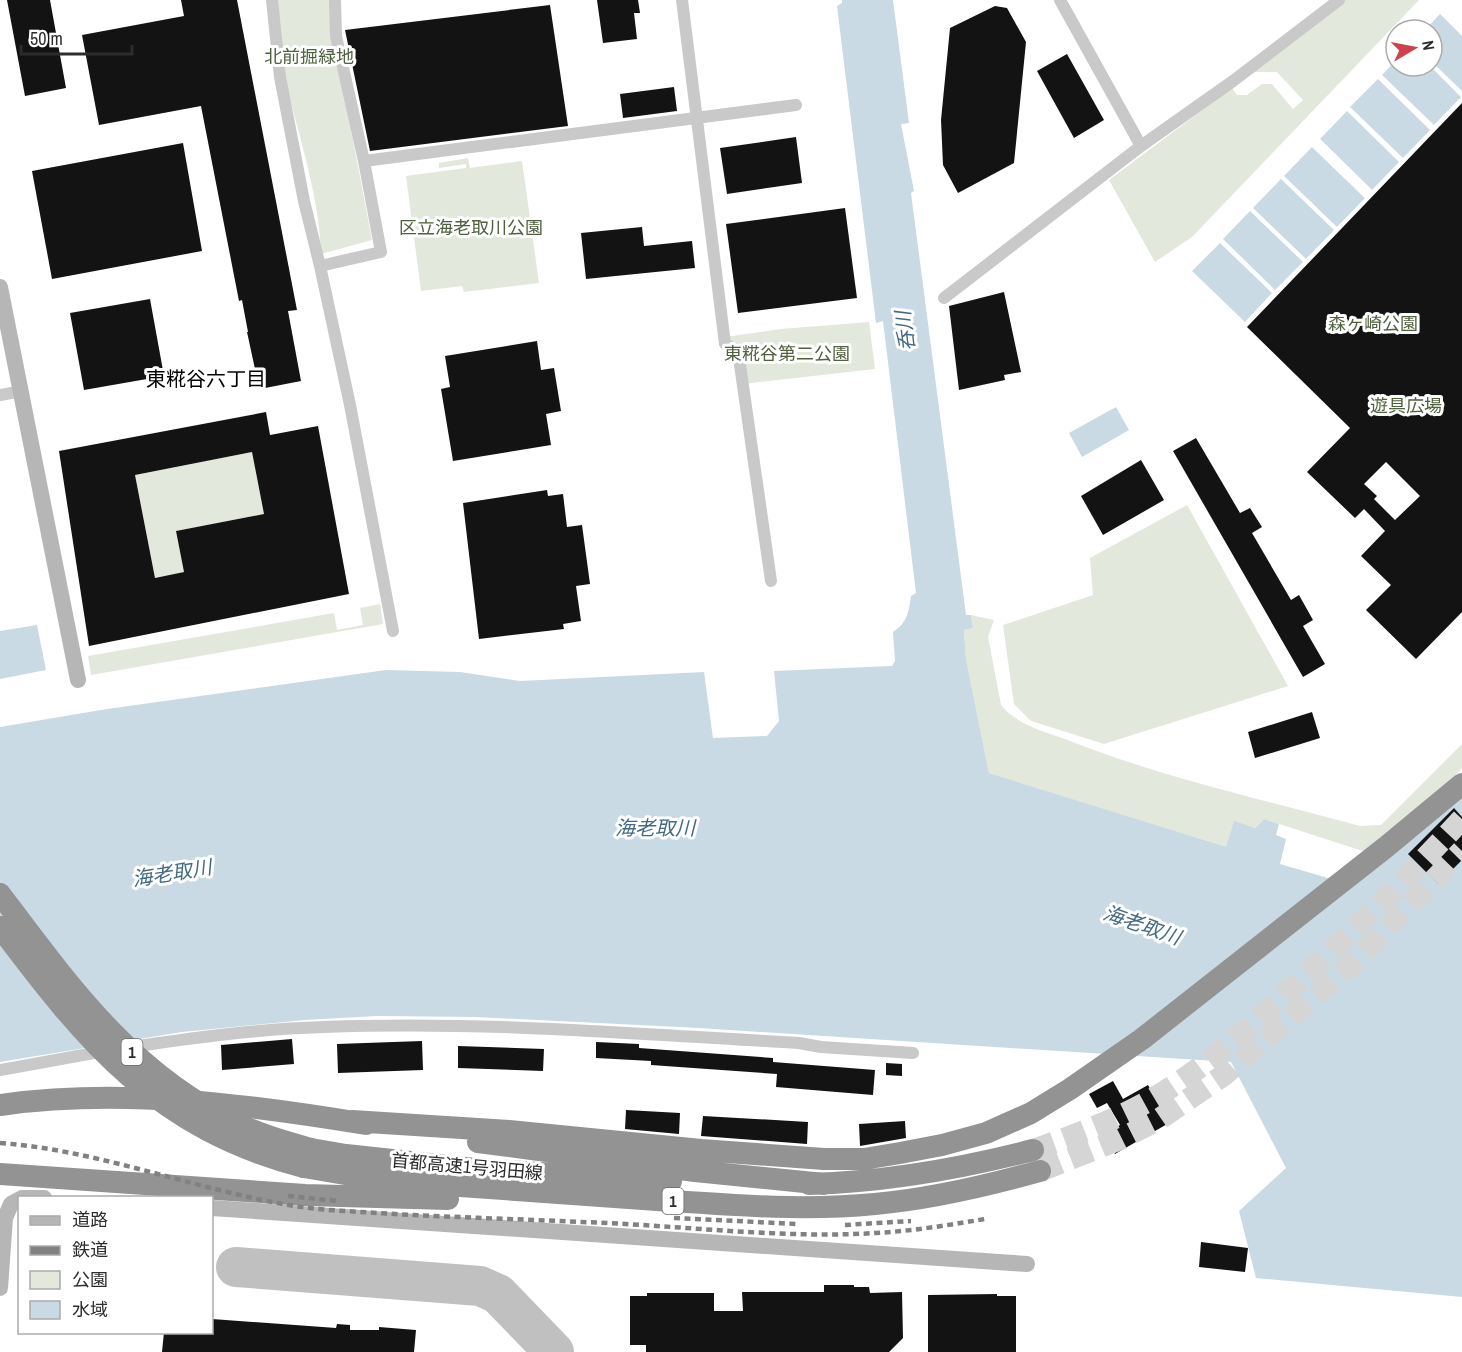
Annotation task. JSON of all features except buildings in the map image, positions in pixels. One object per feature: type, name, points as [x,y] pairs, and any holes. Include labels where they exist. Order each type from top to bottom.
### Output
[{"type":"highway","points":[[352,1121],[509,1131],[701,1150],[824,1159],[864,1159],[942,1145],[986,1132],[1031,1113],[1142,1039],[1386,847],[1462,784]]},
{"type":"highway","name":"首都高速1号羽田線","points":[[0,894],[77,994],[107,1028],[155,1073],[191,1099],[237,1124],[262,1134],[308,1158],[350,1176],[594,1196],[823,1207],[932,1197],[983,1187],[1037,1160],[976,1165],[875,1181],[766,1185],[630,1180],[475,1169],[346,1155],[308,1158],[281,1161],[232,1143],[182,1117],[142,1089],[85,1034],[35,974],[0,927]]},
{"type":"highway","points":[[0,1105],[58,1098],[168,1099],[267,1109],[518,1148],[671,1168],[824,1184]]},
{"type":"highway","points":[[0,1174],[305,1195],[422,1199],[594,1196]]},
{"type":"street","points":[[272,0],[280,77],[304,201],[326,264],[352,417],[393,631]]},
{"type":"street","points":[[326,264],[381,252],[364,161],[336,36],[335,0]]},
{"type":"street","points":[[682,0],[725,344],[738,351],[771,581]]},
{"type":"street","points":[[1060,0],[1141,146]]},
{"type":"street","points":[[944,298],[1141,146],[1233,81],[1339,0]]},
{"type":"street","points":[[364,161],[796,105]]},
{"type":"street","points":[[0,287],[78,680]]},
{"type":"street","points":[[0,395],[22,391]]},
{"type":"street","points":[[0,1070],[69,1056],[170,1041],[264,1031],[386,1025],[597,1030],[799,1042],[820,1047],[913,1053]]},
{"type":"street","points":[[0,1288],[5,1218],[11,1204],[18,1200]]},
{"type":"street","points":[[213,1208],[1027,1264]]},
{"type":"green space","name":"北前掘緑地","points":[[276,0],[332,0],[334,40],[372,240],[321,254],[311,180],[281,60]]},
{"type":"green space","points":[[1344,0],[1419,0],[1402,18],[1384,18],[1384,37],[1192,237],[1155,262],[1109,180],[1232,88],[1237,95],[1247,95],[1262,84],[1272,84],[1293,109],[1303,100],[1277,72],[1254,72]]},
{"type":"green space","name":"区立海老取川公園","points":[[468,158],[470,168],[522,161],[539,283],[464,292],[462,286],[421,291],[406,176],[466,168],[466,164],[439,168],[439,163]]},
{"type":"green space","name":"東糀谷第二公園","points":[[869,322],[875,369],[743,384],[738,351],[725,337],[781,329]]},
{"type":"green space","points":[[252,452],[264,514],[176,531],[184,572],[155,578],[135,475]]},
{"type":"green space","points":[[1187,505],[1288,686],[1104,744],[1031,721],[1014,704],[1003,625],[1093,595],[1090,558]]},
{"type":"green space","points":[[380,604],[383,624],[91,675],[88,656],[334,613],[337,630],[363,625],[360,608]]},
{"type":"green space","points":[[971,615],[994,620],[988,637],[1001,705],[1007,712],[1039,730],[1137,765],[1360,826],[1381,825],[1462,744],[1462,768],[1394,838],[1369,853],[1264,819],[1255,828],[1234,822],[1226,848],[989,773],[966,659],[964,630],[973,628]]},
{"type":"water","points":[[842,0],[893,0],[909,123],[901,124],[914,191],[911,193],[966,615],[971,615],[973,628],[964,630],[966,659],[989,773],[1226,847],[1234,821],[1255,828],[1264,819],[1279,824],[1276,835],[1286,839],[1280,864],[1352,885],[1462,792],[1462,1297],[1256,1278],[1239,1211],[1286,1168],[1231,1062],[699,1028],[476,1017],[377,1016],[305,1020],[182,1032],[0,1062],[0,727],[107,709],[386,670],[460,672],[520,681],[704,672],[713,738],[767,736],[779,721],[774,671],[892,666],[895,661],[893,632],[904,621],[911,596],[916,593],[883,321],[876,323],[837,6],[842,3]]},
{"type":"water","points":[[1444,18],[1462,36],[1462,91],[1444,74]]},
{"type":"water","points":[[1385,78],[1442,78],[1461,97],[1434,125]]},
{"type":"water","points":[[1378,79],[1430,130],[1403,158],[1350,107]]},
{"type":"water","points":[[1347,111],[1399,162],[1372,190],[1320,139]]},
{"type":"water","points":[[1312,147],[1365,198],[1337,227],[1284,176]]},
{"type":"water","points":[[1281,179],[1334,230],[1306,259],[1253,208]]},
{"type":"water","points":[[1250,211],[1303,262],[1275,290],[1223,239]]},
{"type":"water","points":[[1220,243],[1272,293],[1245,322],[1192,271]]},
{"type":"water","points":[[1116,407],[1129,430],[1082,457],[1069,433]]},
{"type":"water","points":[[37,625],[46,670],[0,679],[0,631]]},
{"type":"pier","points":[[1318,137],[1372,190],[1370,192],[1318,141]]},
{"type":"pier","points":[[1312,144],[1367,195],[1365,198],[1310,145]]},
{"type":"taxiway","points":[[236,1267],[480,1286],[498,1294],[554,1352]]},
{"type":"tunnel","points":[[1033,1150],[1091,1128],[1147,1102],[1207,1062],[1262,1016],[1339,943],[1462,819]]},
{"type":"tunnel","points":[[1040,1171],[1118,1140],[1158,1120],[1224,1075],[1352,964],[1462,851]]},
{"type":"railway","points":[[0,1143],[71,1153],[248,1197],[330,1210],[802,1234],[890,1232],[985,1219]]},
{"type":"railway","points":[[288,1196],[338,1201]]},
{"type":"railway","points":[[674,1218],[797,1224]]},
{"type":"railway","points":[[845,1225],[911,1221]]},
{"type":"district","name":"東糀谷六丁目","points":[[206,379]]},
{"type":"park label","name":"森ヶ崎公園","points":[[1373,324]]},
{"type":"park label","name":"遊具広場","points":[[1406,406]]},
{"type":"water label","name":"呑川","points":[[905,331]]},
{"type":"water label","name":"海老取川","points":[[655,828]]},
{"type":"water label","name":"海老取川","points":[[172,873]]},
{"type":"water label","name":"海老取川","points":[[1142,925]]}]
